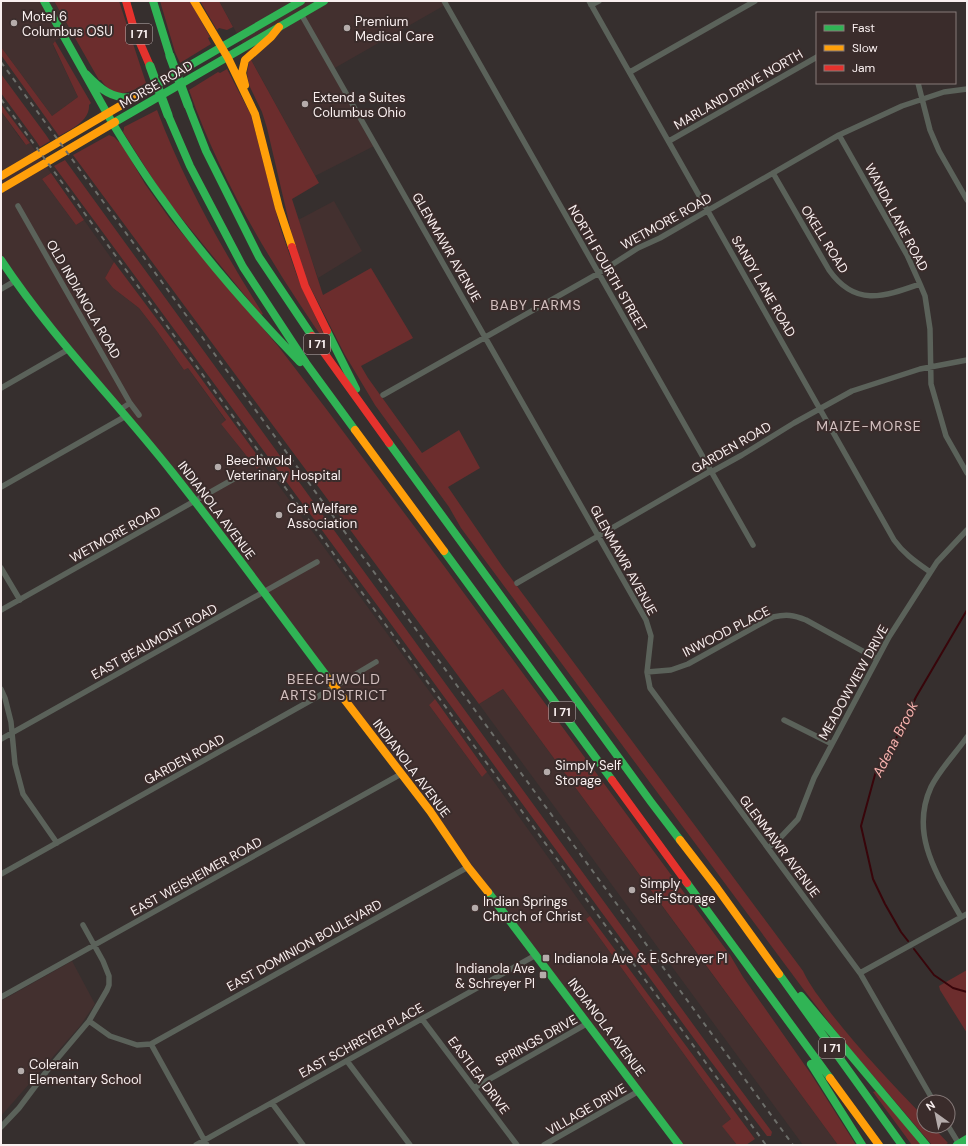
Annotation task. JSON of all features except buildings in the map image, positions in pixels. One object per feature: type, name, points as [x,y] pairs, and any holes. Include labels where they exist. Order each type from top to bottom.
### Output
[{"type":"main road","points":[[44,1],[107,114],[146,176],[191,237],[269,330],[324,388]]},
{"type":"main road","points":[[126,1],[134,29],[150,66]]},
{"type":"main road","name":"I 71","points":[[131,1],[150,66],[168,115],[190,166],[243,267],[324,388],[879,1145]]},
{"type":"main road","name":"I 71","points":[[153,1],[170,56],[206,151],[259,257],[325,356],[762,951],[902,1145]]},
{"type":"main road","points":[[194,1],[228,58],[255,114],[280,208],[305,286],[350,378],[378,429]]},
{"type":"main road","name":"MORSE ROAD","points":[[1,176],[302,1]]},
{"type":"main road","points":[[301,14],[300,11],[302,8],[311,1]]},
{"type":"main road","name":"MORSE ROAD","points":[[1,189],[324,1]]},
{"type":"main road","points":[[245,93],[242,73],[245,60],[279,27]]},
{"type":"main road","points":[[86,74],[97,86],[112,96],[126,98],[143,94]]},
{"type":"main road","name":"INDIANOLA AVENUE","points":[[1,260],[15,281],[69,349],[195,501],[334,687],[430,811],[468,867],[500,906],[679,1145]]},
{"type":"main road","points":[[762,951],[926,1145]]},
{"type":"main road","points":[[760,983],[862,1145]]},
{"type":"street","name":"NORTH FOURTH STREET","points":[[444,1],[753,545]]},
{"type":"street","points":[[590,3],[599,1]]},
{"type":"street","points":[[630,72],[755,1]]},
{"type":"street","name":"SANDY LANE ROAD","points":[[590,3],[900,548],[911,559],[930,572]]},
{"type":"street","name":"GLENMAWR AVENUE","points":[[301,14],[646,620],[650,636],[648,672],[650,688],[860,973],[929,1094]]},
{"type":"street","name":"MARLAND DRIVE NORTH","points":[[669,141],[816,58]]},
{"type":"street","points":[[918,84],[930,130],[939,151],[967,200]]},
{"type":"street","name":"WETMORE ROAD","points":[[383,395],[599,273],[638,248],[839,135],[902,106],[944,92],[967,89]]},
{"type":"street","name":"WANDA LANE ROAD","points":[[839,135],[907,255],[925,296],[930,329],[931,384],[946,436],[967,473]]},
{"type":"street","name":"OKELL ROAD","points":[[773,173],[829,270],[835,279],[845,288],[855,293],[869,296],[880,296],[920,284]]},
{"type":"street","name":"OLD INDIANOLA ROAD","points":[[18,206],[130,402],[139,415]]},
{"type":"street","points":[[1,289],[15,281]]},
{"type":"street","points":[[1,388],[69,349]]},
{"type":"street","name":"GARDEN ROAD","points":[[517,583],[852,391],[920,369],[967,360]]},
{"type":"street","points":[[1,487],[123,413],[130,402]]},
{"type":"street","name":"WETMORE ROAD","points":[[1,610],[239,476]]},
{"type":"street","name":"MEADOWVIEW DRIVE","points":[[768,848],[798,819],[814,778],[889,636],[937,562],[967,530]]},
{"type":"street","name":"EAST BEAUMONT ROAD","points":[[1,739],[317,562]]},
{"type":"street","points":[[1,568],[20,600]]},
{"type":"street","name":"INWOOD PLACE","points":[[648,672],[671,670],[688,664],[773,618],[785,614],[806,620],[877,659]]},
{"type":"street","name":"GARDEN ROAD","points":[[1,874],[376,662]]},
{"type":"street","points":[[1,689],[5,698],[12,733],[15,764],[23,794],[56,843]]},
{"type":"street","points":[[784,720],[832,744]]},
{"type":"street","points":[[961,917],[936,872],[928,854],[924,835],[924,817],[927,799],[932,786],[967,737]]},
{"type":"street","name":"EAST WEISHEIMER ROAD","points":[[1,997],[401,774]]},
{"type":"street","name":"EAST DOMINION BOULEVARD","points":[[150,1044],[468,867]]},
{"type":"street","points":[[860,973],[967,914]]},
{"type":"street","points":[[1,1127],[19,1108],[46,1072],[89,1021],[107,990],[109,976],[95,945],[83,925]]},
{"type":"street","name":"EAST SCHREYER PLACE","points":[[196,1145],[205,1143],[272,1103],[536,955]]},
{"type":"street","name":"EASTLEA DRIVE","points":[[422,1019],[517,1145]]},
{"type":"street","points":[[89,1021],[110,1036],[137,1045],[150,1044],[205,1143]]},
{"type":"street","name":"SPRINGS DRIVE","points":[[474,1088],[588,1024]]},
{"type":"street","points":[[347,1061],[410,1145]]},
{"type":"street","name":"VILLAGE DRIVE","points":[[544,1145],[639,1091]]},
{"type":"street","points":[[272,1103],[303,1145]]},
{"type":"street","points":[[954,1134],[961,1143]]},
{"type":"shaded area","points":[[1,1],[54,1],[71,31],[55,41],[53,45],[78,97],[52,116],[1,47]]},
{"type":"shaded area","points":[[54,1],[119,1],[146,83],[128,92],[116,93],[106,86],[101,80],[99,80]]},
{"type":"shaded area","points":[[160,1],[190,1],[210,37],[208,38],[211,44],[180,63],[175,52]]},
{"type":"shaded area","points":[[200,1],[219,1],[233,27],[227,30],[219,28],[217,30]]},
{"type":"shaded area","points":[[219,1],[452,1],[333,69],[376,145],[315,176]]},
{"type":"shaded area","points":[[55,41],[91,103],[83,120],[59,136],[1,55],[1,47],[52,116],[78,97],[53,44]]},
{"type":"shaded area","points":[[250,58],[319,183],[292,199],[323,295],[371,268],[413,338],[361,366],[368,378],[422,453],[459,430],[480,468],[448,487],[502,566],[803,971],[812,987],[830,1012],[876,1066],[916,1109],[916,1126],[841,1038],[804,990],[461,528],[449,507],[375,405],[345,355],[305,277],[291,231],[267,128],[262,112],[249,85],[247,73]]},
{"type":"shaded area","points":[[227,69],[251,115],[280,227],[297,276],[332,350],[289,288],[251,225],[233,192],[202,125],[189,90],[218,72],[220,73]]},
{"type":"shaded area","points":[[1,74],[50,141],[40,147],[1,93]]},
{"type":"shaded area","points":[[1,104],[30,143],[26,145],[1,111]]},
{"type":"shaded area","points":[[157,110],[179,163],[205,215],[263,314],[261,315],[165,198],[123,132],[124,127]]},
{"type":"shaded area","points":[[1,111],[26,145],[30,143],[51,173],[42,179],[76,225],[84,220],[114,262],[105,278],[113,288],[139,308],[184,370],[188,368],[226,421],[221,424],[256,468],[263,464],[435,699],[429,705],[482,777],[487,772],[590,916],[586,919],[731,1119],[723,1126],[737,1145],[680,1145],[195,502],[1,268]]},
{"type":"shaded area","points":[[109,135],[114,137],[119,142],[120,141],[145,184],[170,219],[278,346],[444,566],[730,955],[743,977],[811,1074],[856,1145],[838,1145],[503,689],[479,704],[73,155]]},
{"type":"shaded area","points":[[65,160],[772,1132],[771,1136],[767,1136],[706,1055],[54,166]]},
{"type":"shaded area","points":[[51,173],[84,220],[76,225],[42,179]]},
{"type":"shaded area","points":[[334,201],[362,251],[318,278],[298,220]]},
{"type":"shaded area","points":[[114,262],[263,463],[257,469],[221,424],[226,420],[188,368],[184,370],[139,308],[113,288],[105,278]]},
{"type":"shaded area","points":[[503,689],[838,1145],[803,1145],[479,704]]},
{"type":"shaded area","points":[[435,699],[487,772],[482,777],[429,705]]},
{"type":"shaded area","points":[[590,916],[755,1139],[746,1145],[737,1145],[722,1126],[731,1119],[586,919]]},
{"type":"shaded area","name":"Colerain Elementary School","points":[[72,961],[95,1004],[80,1026],[1,1116],[1,1001]]},
{"type":"shaded area","points":[[967,970],[967,1033],[939,986]]},
{"type":"shaded area","points":[[876,1091],[922,1145],[912,1145],[873,1092]]},
{"type":"shaded area","points":[[923,1134],[940,1134],[948,1143],[945,1145],[932,1145]]},
{"type":"waterway","name":"Adena Brook","points":[[908,941],[885,904],[873,879],[861,826],[876,771],[891,749],[916,697],[967,610]]},
{"type":"waterway","name":"Adena Brook","points":[[914,949],[934,975],[953,988],[967,992]]},
{"type":"railway","points":[[1,62],[793,1145]]},
{"type":"railway","points":[[1,99],[766,1145]]},
{"type":"traffic: fast","points":[[44,1],[113,124]]},
{"type":"traffic: fast","points":[[153,1],[170,56]]},
{"type":"traffic: fast","points":[[142,93],[301,1]]},
{"type":"traffic: fast","points":[[115,122],[324,1]]},
{"type":"traffic: fast","points":[[170,56],[188,105]]},
{"type":"traffic: fast","points":[[150,66],[168,115]]},
{"type":"traffic: fast","points":[[86,74],[102,89],[113,95],[120,97],[134,97]]},
{"type":"traffic: fast","points":[[188,105],[206,151],[259,257],[312,336]]},
{"type":"traffic: fast","points":[[168,115],[190,166],[243,267],[306,363],[355,430]]},
{"type":"traffic: fast","points":[[113,124],[150,182],[195,243],[246,304],[300,362]]},
{"type":"traffic: fast","points":[[1,260],[20,288],[62,342],[151,446],[192,498],[328,678]]},
{"type":"traffic: fast","points":[[327,331],[356,389]]},
{"type":"traffic: fast","points":[[389,443],[680,840]]},
{"type":"traffic: fast","points":[[444,551],[612,780]]},
{"type":"traffic: fast","points":[[687,883],[830,1078]]},
{"type":"traffic: fast","points":[[488,892],[679,1145]]},
{"type":"traffic: fast","points":[[779,974],[902,1145]]},
{"type":"traffic: fast","points":[[801,996],[926,1145]]},
{"type":"traffic: fast","points":[[811,1064],[862,1145]]},
{"type":"traffic: fast","points":[[957,1145],[967,1139]]},
{"type":"traffic: slow","points":[[194,1],[228,58],[255,114],[279,208],[292,247]]},
{"type":"traffic: slow","points":[[245,85],[242,73],[245,60],[271,37],[279,27]]},
{"type":"traffic: slow","points":[[1,176],[142,93]]},
{"type":"traffic: slow","points":[[1,189],[115,122]]},
{"type":"traffic: slow","points":[[355,430],[444,551]]},
{"type":"traffic: slow","points":[[328,678],[430,811],[468,867],[488,892]]},
{"type":"traffic: slow","points":[[680,840],[717,888],[779,974]]},
{"type":"traffic: slow","points":[[830,1078],[879,1145]]},
{"type":"traffic: jam","points":[[126,1],[134,29],[150,66]]},
{"type":"traffic: jam","points":[[292,247],[305,286],[327,331]]},
{"type":"traffic: jam","points":[[312,336],[389,443]]},
{"type":"traffic: jam","points":[[612,780],[687,883]]},
{"type":"place","name":"Motel 6 Columbus OSU","points":[[14,23]]},
{"type":"place","name":"Premium Medical Care","points":[[347,28]]},
{"type":"place","name":"Extend a Suites Columbus Ohio","points":[[305,104]]},
{"type":"place","name":"Beechwold Veterinary Hospital","points":[[218,467]]},
{"type":"place","name":"Cat Welfare Association","points":[[279,515]]},
{"type":"place","name":"Simply Self Storage","points":[[547,772]]},
{"type":"place","name":"Simply Self-Storage","points":[[632,890]]},
{"type":"place","name":"Indian Springs Church of Christ","points":[[475,908]]},
{"type":"place","name":"Indianola Ave & E Schreyer Pl","points":[[546,958]]},
{"type":"place","name":"Indianola Ave & Schreyer Pl","points":[[543,975]]},
{"type":"place","name":"Colerain Elementary School","points":[[21,1071]]},
{"type":"district","name":"BABY FARMS","points":[[536,305]]},
{"type":"district","name":"MAIZE-MORSE","points":[[869,426]]},
{"type":"district","name":"BEECHWOLD ARTS DISTRICT","points":[[334,688]]}]
